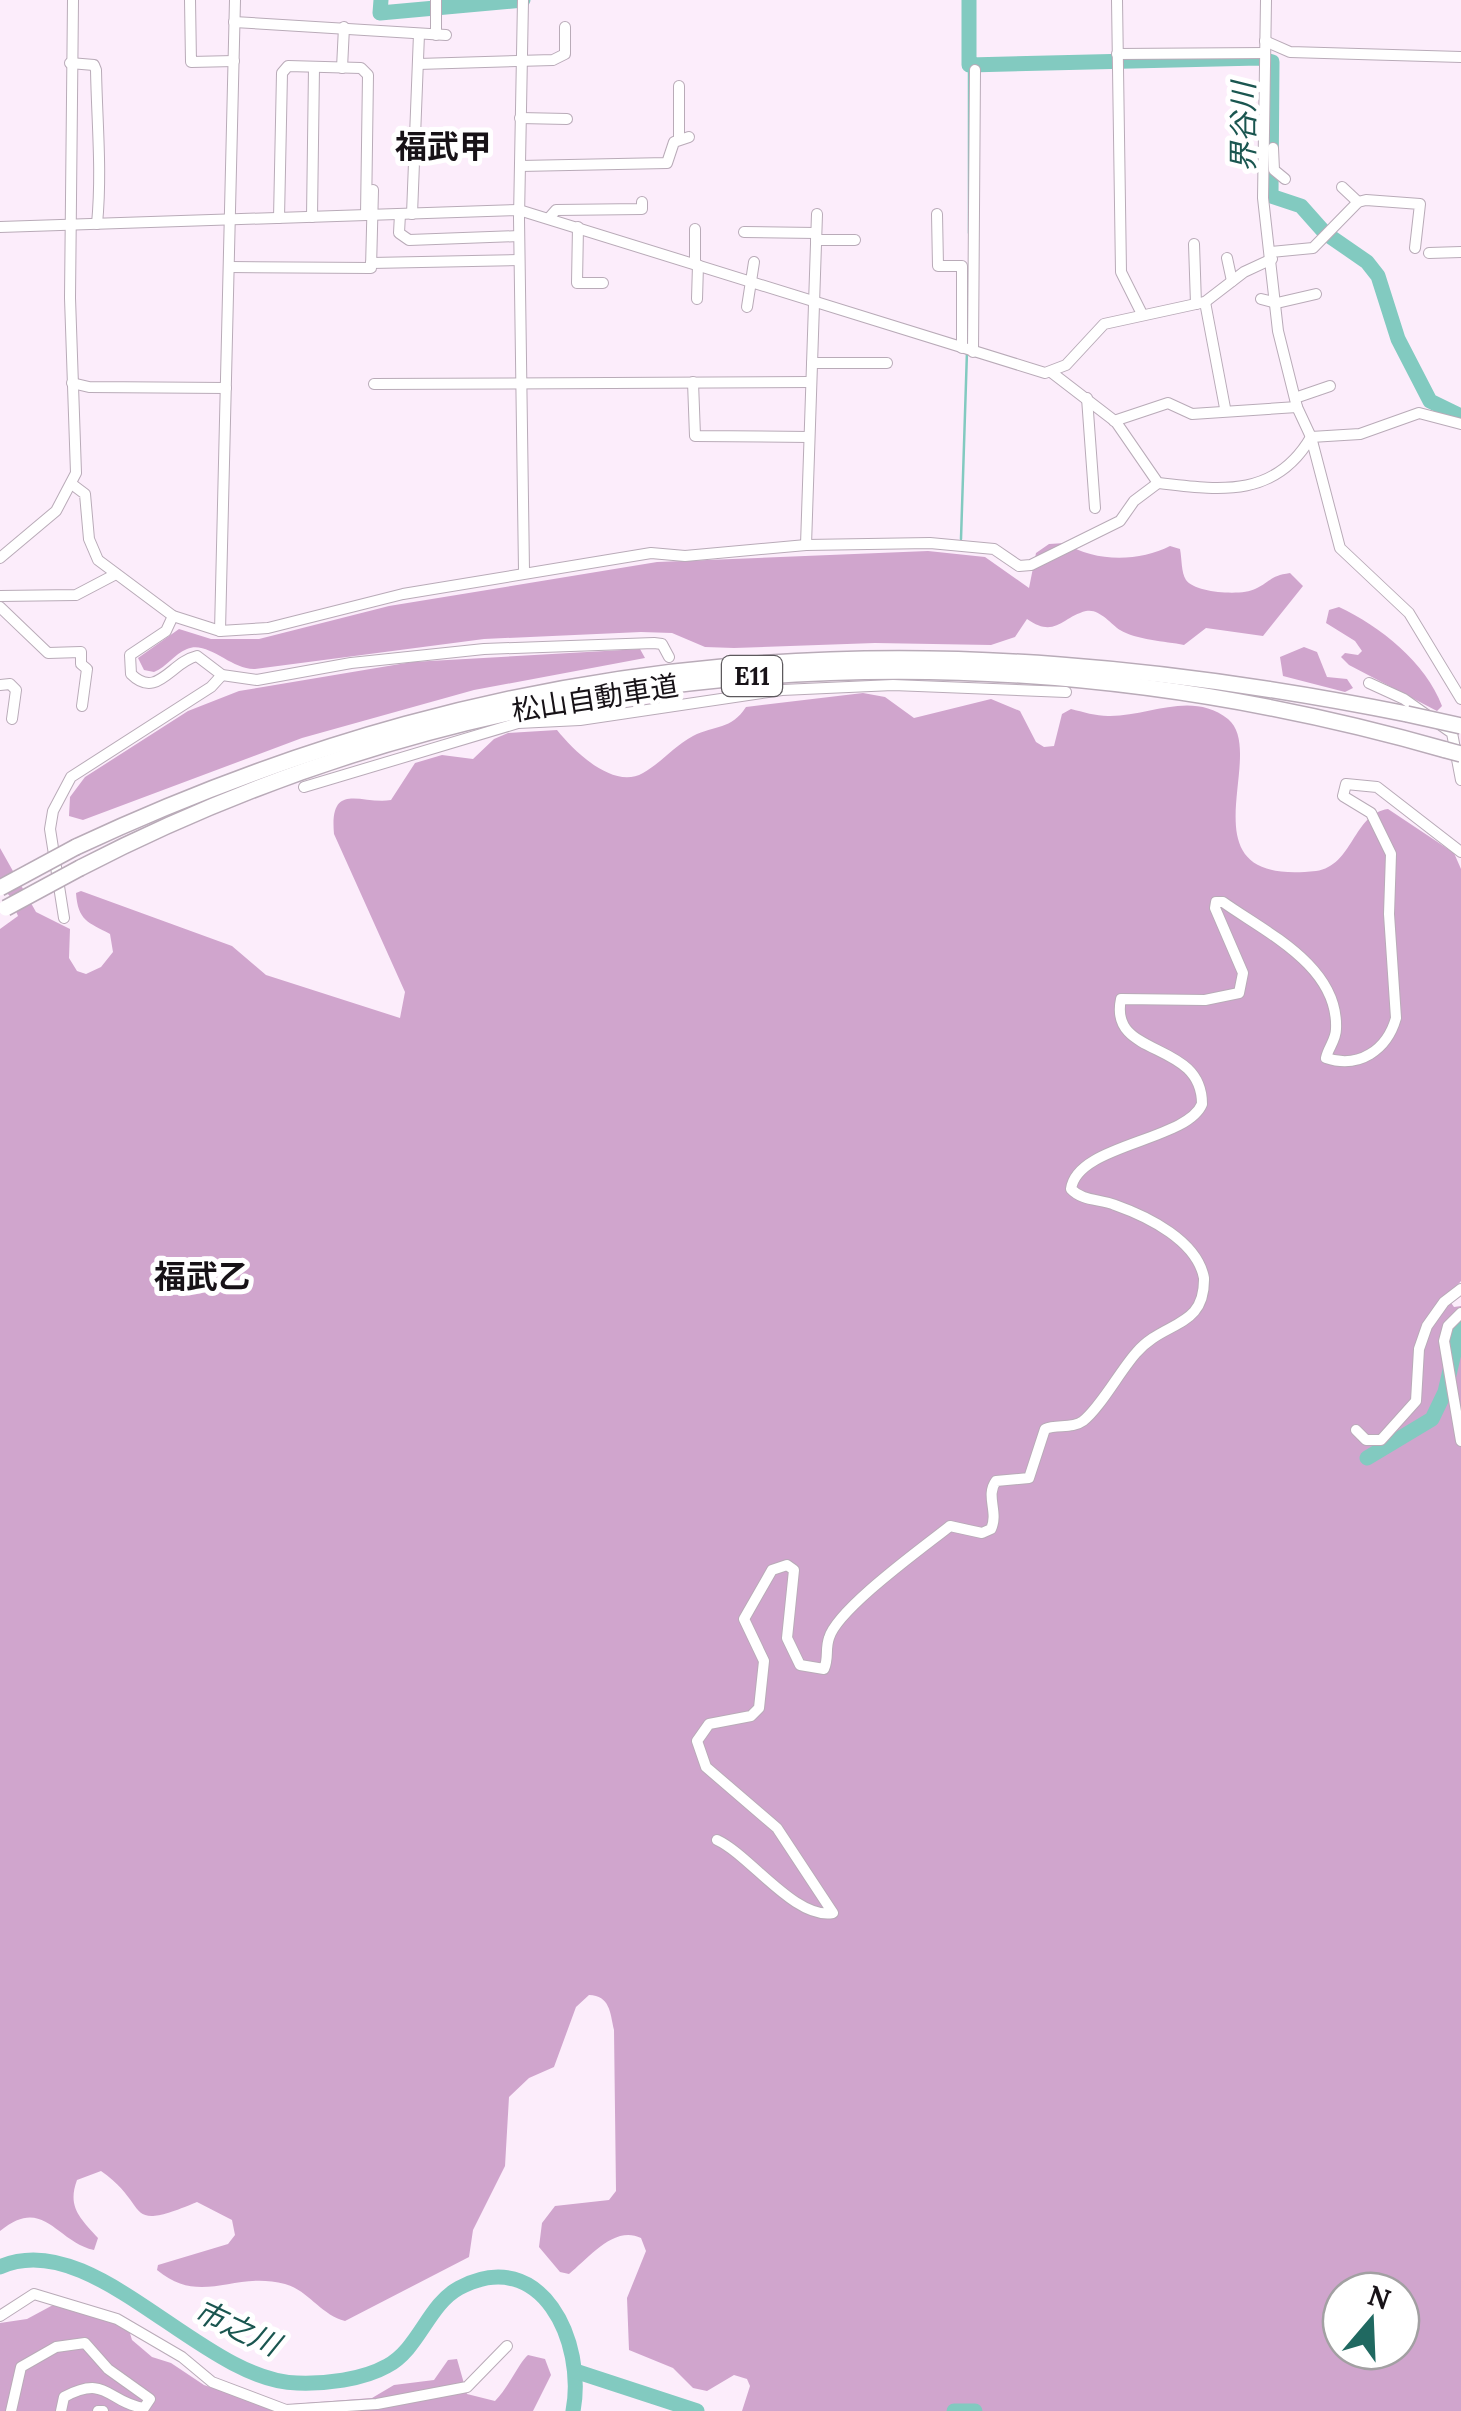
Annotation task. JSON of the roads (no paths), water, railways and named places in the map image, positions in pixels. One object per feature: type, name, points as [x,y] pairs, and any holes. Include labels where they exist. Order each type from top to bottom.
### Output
[{"type":"highway","name":"松山自動車道","points":[[0,888],[76,848],[202,792],[376,732],[530,693],[712,666],[861,657],[1008,659],[1180,674],[1461,726]]},
{"type":"highway","name":"松山自動車道","points":[[3,910],[80,868],[236,796],[427,732],[562,701],[781,673],[943,670],[1117,682],[1291,710],[1454,752]]},
{"type":"street","points":[[0,558],[56,511],[72,485],[77,460],[72,383],[73,0]]},
{"type":"street","points":[[190,0],[191,62],[234,61]]},
{"type":"street","points":[[220,631],[235,0]]},
{"type":"street","points":[[234,22],[440,34],[436,0]]},
{"type":"street","points":[[522,0],[519,260],[524,571]]},
{"type":"street","points":[[1117,0],[1121,272],[1142,314]]},
{"type":"street","points":[[1266,0],[1272,255],[1278,331],[1296,402],[1311,438],[1340,548],[1409,613],[1461,700]]},
{"type":"street","points":[[342,68],[344,26]]},
{"type":"street","points":[[418,64],[521,64],[560,58],[565,54],[565,28]]},
{"type":"street","points":[[419,34],[406,214],[399,234],[410,240],[519,236]]},
{"type":"street","points":[[1117,58],[1290,52],[1461,57]]},
{"type":"street","points":[[70,63],[94,64],[96,70],[98,140],[103,164],[97,224]]},
{"type":"street","points":[[229,267],[371,268],[368,75],[361,68],[288,66],[282,73],[280,218]]},
{"type":"street","points":[[312,217],[314,67]]},
{"type":"street","points":[[370,215],[374,70]]},
{"type":"street","points":[[968,350],[975,70]]},
{"type":"street","points":[[520,166],[667,163],[684,138],[679,86]]},
{"type":"street","points":[[520,118],[566,120]]},
{"type":"street","points":[[1269,170],[1273,148]]},
{"type":"street","points":[[1269,170],[1284,179]]},
{"type":"street","points":[[1342,187],[1358,202],[1420,204],[1415,248]]},
{"type":"street","points":[[549,218],[556,210],[642,209],[642,202]]},
{"type":"street","points":[[1051,372],[1066,366],[1096,330],[1114,320],[1200,303],[1272,255],[1305,250],[1330,236],[1358,202]]},
{"type":"street","points":[[0,227],[519,210],[968,350],[1051,372],[1114,420],[1158,483]]},
{"type":"street","points":[[806,546],[816,214]]},
{"type":"street","points":[[936,214],[938,266],[962,266],[968,350]]},
{"type":"street","points":[[578,227],[577,283],[602,283]]},
{"type":"street","points":[[695,228],[698,299]]},
{"type":"street","points":[[744,232],[855,240]]},
{"type":"street","points":[[1194,244],[1200,303],[1225,408]]},
{"type":"street","points":[[1429,253],[1461,252]]},
{"type":"street","points":[[1228,258],[1232,281]]},
{"type":"street","points":[[371,264],[519,260]]},
{"type":"street","points":[[746,307],[754,262]]},
{"type":"street","points":[[1262,300],[1276,303],[1316,294]]},
{"type":"street","points":[[812,362],[887,363]]},
{"type":"street","points":[[693,382],[695,436],[810,437]]},
{"type":"street","points":[[374,384],[811,382]]},
{"type":"street","points":[[72,383],[88,387],[226,388]]},
{"type":"street","points":[[1114,420],[1168,403],[1192,414],[1296,402],[1330,386]]},
{"type":"street","points":[[1087,398],[1095,508]]},
{"type":"street","points":[[72,485],[87,499],[90,546],[116,574],[173,616],[220,631],[268,628],[403,594],[650,552],[686,556],[806,546],[972,546],[994,549],[1019,566],[1031,565],[1120,521],[1134,501],[1158,483],[1240,489],[1288,468],[1311,438],[1360,434],[1418,413],[1461,424]]},
{"type":"street","points":[[0,596],[76,595],[116,574]]},
{"type":"street","points":[[0,607],[48,653],[81,652],[81,664],[86,669],[82,706]]},
{"type":"street","points":[[173,616],[166,631],[130,655],[131,674],[144,684],[154,684],[181,662],[197,656],[222,675],[257,680],[352,663],[572,644],[662,644],[669,657]]},
{"type":"street","points":[[64,918],[50,829],[53,811],[71,778],[211,687],[222,675]]},
{"type":"street","points":[[1369,683],[1404,699],[1452,733],[1461,780]]},
{"type":"street","points":[[0,685],[10,684],[16,690],[12,719]]},
{"type":"street","points":[[304,787],[518,724],[830,686],[1066,692]]},
{"type":"street","points":[[674,694],[676,707]]},
{"type":"street","points":[[717,1840],[738,1851],[776,1890],[822,1914],[833,1913],[794,1847],[706,1768],[698,1752],[700,1731],[708,1724],[752,1716],[759,1708],[764,1662],[744,1620],[772,1570],[787,1566],[796,1578],[788,1647],[804,1667],[824,1669],[832,1632],[895,1564],[919,1553],[950,1526],[982,1533],[991,1529],[995,1513],[991,1491],[996,1481],[1030,1478],[1045,1430],[1082,1422],[1146,1341],[1161,1329],[1188,1320],[1198,1310],[1204,1278],[1184,1242],[1118,1206],[1080,1197],[1071,1189],[1072,1181],[1105,1152],[1193,1118],[1202,1104],[1199,1088],[1187,1067],[1126,1034],[1120,1021],[1121,1000],[1205,1000],[1239,993],[1245,979],[1225,940],[1215,908],[1218,901],[1301,953],[1327,996],[1335,1018],[1335,1036],[1326,1058],[1342,1061],[1372,1054],[1392,1033],[1396,1018],[1389,914],[1392,862],[1370,812],[1342,796],[1346,784],[1377,787],[1461,852]]},
{"type":"street","points":[[1356,1430],[1366,1440],[1380,1440],[1404,1417],[1419,1390],[1421,1338],[1434,1313],[1458,1295]]},
{"type":"street","points":[[1461,1313],[1448,1326],[1444,1341],[1461,1441]]},
{"type":"street","points":[[0,2316],[34,2294],[55,2297],[142,2331],[212,2382],[267,2404],[301,2411],[377,2404],[467,2387],[507,2346]]},
{"type":"street","points":[[12,2411],[21,2367],[56,2347],[78,2342],[90,2346],[108,2368],[150,2398],[144,2408],[136,2407],[106,2388],[85,2388],[64,2397],[61,2411]]},
{"type":"waterway","points":[[381,0],[380,13],[523,0]]},
{"type":"waterway","name":"界谷川","points":[[969,0],[969,65],[1259,58],[1272,62],[1271,196],[1301,206],[1325,233],[1367,262],[1378,276],[1398,339],[1430,401],[1461,416]]},
{"type":"waterway","points":[[969,65],[969,233]]},
{"type":"waterway","points":[[961,539],[967,351]]},
{"type":"waterway","name":"界谷川","points":[[1367,1458],[1432,1419],[1445,1392],[1461,1323]]},
{"type":"waterway","name":"市之川","points":[[0,2267],[35,2260],[72,2267],[109,2285],[223,2358],[261,2376],[297,2383],[343,2380],[377,2371],[407,2349],[439,2305],[459,2288],[488,2278],[514,2279],[535,2290],[552,2308],[565,2331],[575,2384],[573,2411]]},
{"type":"waterway","points":[[575,2371],[697,2411]]},
{"type":"waterway","points":[[954,2411],[975,2411]]},
{"type":"district","name":"福武甲","points":[[443,147]]},
{"type":"district","name":"福武乙","points":[[202,1277]]}]
